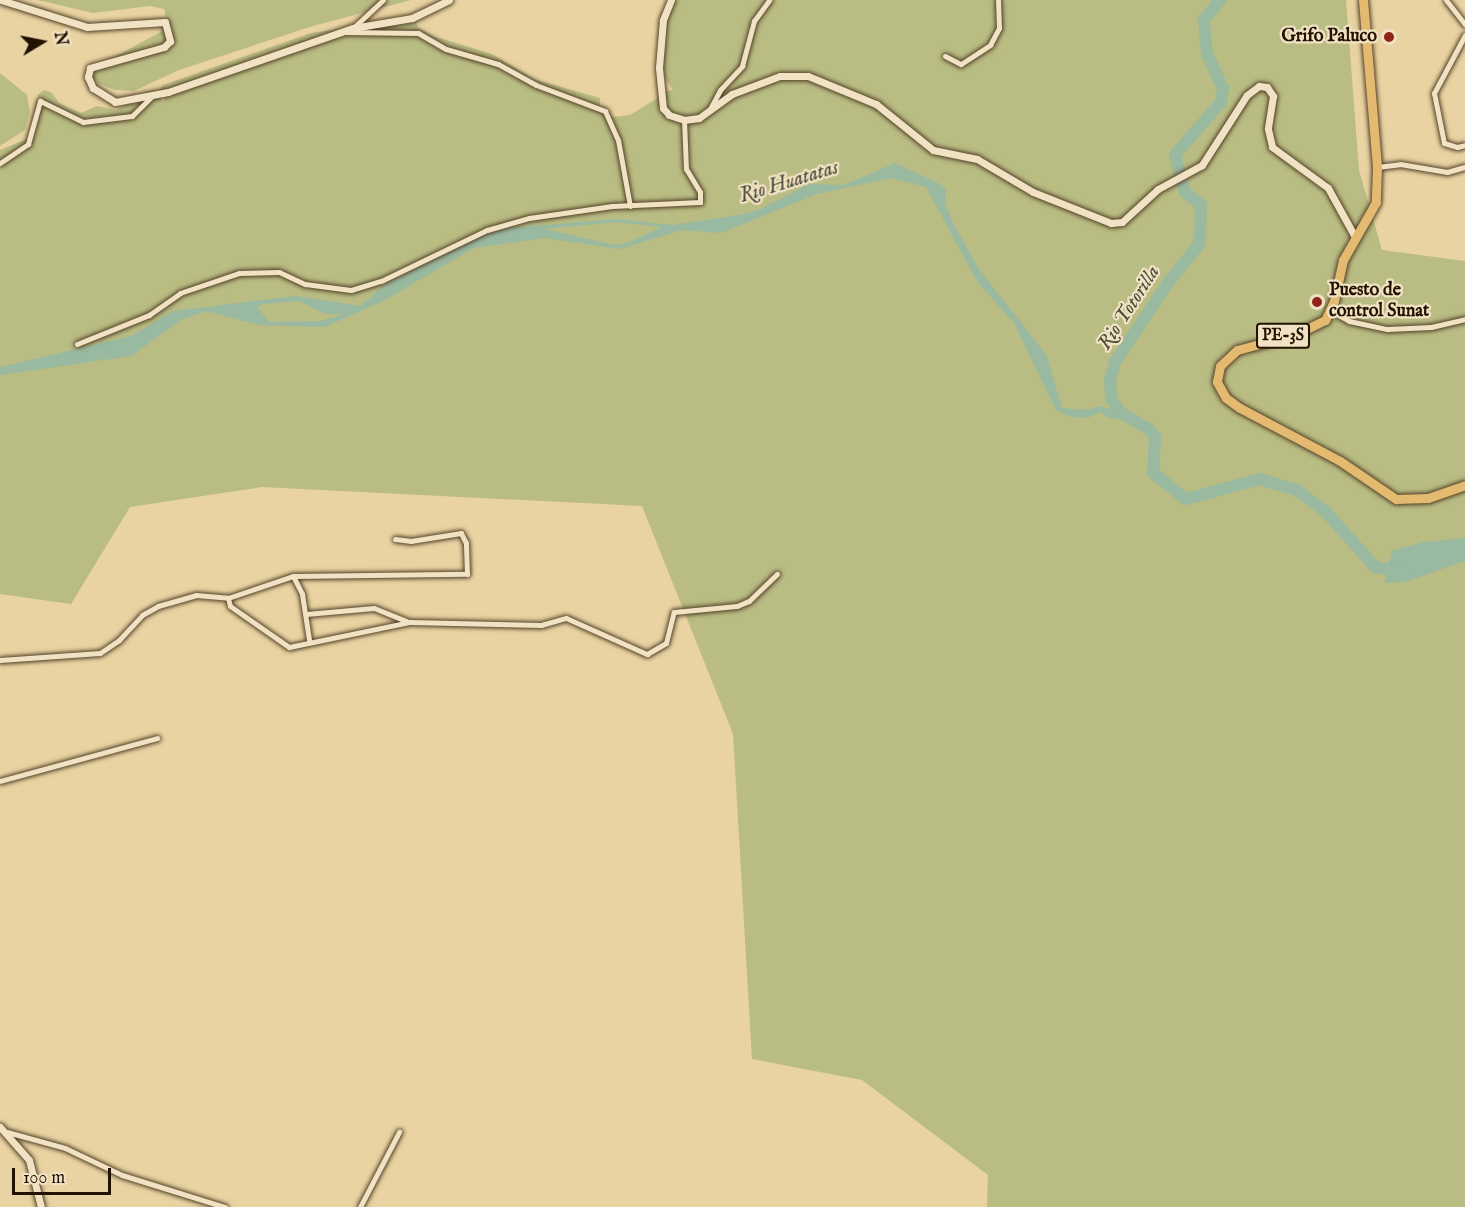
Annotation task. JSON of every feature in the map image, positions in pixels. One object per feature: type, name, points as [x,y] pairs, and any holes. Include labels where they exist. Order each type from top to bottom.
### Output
[{"type":"highway","name":"PE-3S","points":[[1363,0],[1377,167],[1376,202],[1344,260],[1331,311],[1318,326],[1237,350],[1224,360],[1217,373],[1217,382],[1226,398],[1272,428],[1340,461],[1396,499],[1428,498],[1465,485]]},
{"type":"street","points":[[1,0],[87,27],[165,22],[170,41],[164,47],[102,63],[88,72],[93,88],[107,100],[129,102],[151,97],[354,28],[412,18],[449,0]]},
{"type":"street","points":[[354,28],[382,0]]},
{"type":"street","points":[[671,0],[661,35],[661,100],[669,115],[684,120],[709,111],[732,94],[780,76],[808,76],[876,104],[933,150],[988,164],[1033,192],[1098,219],[1122,222],[1158,189],[1202,165],[1247,95],[1259,86],[1267,87],[1273,96],[1268,129],[1272,147],[1328,188],[1355,237]]},
{"type":"street","points":[[709,111],[720,90],[742,66],[754,21],[769,0]]},
{"type":"street","points":[[945,56],[961,64],[990,45],[999,28],[998,0]]},
{"type":"street","points":[[1446,0],[1465,24]]},
{"type":"street","points":[[344,32],[418,33],[446,49],[498,64],[536,85],[605,111],[618,140],[630,206]]},
{"type":"street","points":[[1465,35],[1434,93],[1444,143],[1457,147],[1465,145]]},
{"type":"street","points":[[0,163],[28,144],[40,101],[47,101],[83,123],[132,116],[151,97]]},
{"type":"street","points":[[77,344],[149,315],[180,293],[239,273],[279,272],[305,284],[351,290],[381,281],[500,225],[529,218],[630,206],[690,204],[702,200],[686,169],[684,120]]},
{"type":"street","points":[[1377,167],[1400,164],[1447,172],[1465,167]]},
{"type":"street","points":[[1331,311],[1350,321],[1387,329],[1431,327],[1465,319]]},
{"type":"street","points":[[0,660],[100,652],[119,640],[142,615],[158,606],[196,595],[228,598],[293,576],[467,573],[466,543],[461,532],[418,541],[395,539]]},
{"type":"street","points":[[228,598],[230,606],[289,647],[309,640],[410,622],[541,625],[574,619],[647,654],[666,643],[674,612],[737,606],[749,601],[777,574]]},
{"type":"street","points":[[293,576],[306,614],[309,640]]},
{"type":"street","points":[[306,614],[374,608],[410,622]]},
{"type":"street","points":[[0,781],[157,738]]},
{"type":"street","points":[[0,1127],[7,1132],[33,1168],[41,1207]]},
{"type":"street","points":[[7,1132],[65,1148],[122,1175],[225,1207]]},
{"type":"street","points":[[360,1207],[399,1132]]},
{"type":"shaded area","points":[[38,0],[411,0],[313,26],[179,70],[134,91],[115,90],[99,84],[91,76],[92,69],[168,28],[164,9],[150,6],[93,13]]},
{"type":"shaded area","points":[[670,0],[1346,0],[1359,170],[1382,250],[1465,261],[1465,1207],[987,1207],[988,1175],[862,1080],[752,1059],[733,734],[642,506],[262,487],[130,507],[71,604],[0,594],[0,150],[29,138],[38,95],[44,90],[51,92],[59,103],[81,113],[97,106],[116,110],[153,90],[161,96],[162,102],[168,95],[159,90],[163,85],[311,33],[413,18],[419,28],[433,36],[492,54],[534,79],[600,98],[600,112],[613,117],[630,115],[656,99],[660,92],[673,90],[662,74],[660,27]]},
{"type":"shaded area","points":[[0,73],[27,95],[30,112],[25,130],[0,146]]},
{"type":"shaded area","points":[[895,163],[940,184],[946,190],[945,203],[953,223],[979,269],[1047,356],[1062,408],[1088,410],[1098,406],[1116,411],[1121,419],[1108,418],[1100,412],[1088,418],[1070,417],[1056,410],[1014,323],[978,283],[926,187],[891,178],[817,194],[721,233],[682,230],[620,249],[545,238],[474,248],[385,300],[325,327],[259,325],[206,311],[181,320],[131,356],[0,375],[0,367],[131,336],[173,311],[295,296],[360,306],[383,286],[481,235],[508,228],[616,219],[672,225],[758,210],[810,184],[844,185]],"holes":[[[616,222],[661,227],[628,243],[614,245],[545,229]],[[299,301],[325,314],[345,314],[320,321],[269,322],[258,308],[262,304]]]},
{"type":"shaded area","points":[[1465,538],[1465,561],[1405,582],[1384,583],[1392,551],[1423,542]]},
{"type":"waterway","name":"Rio Totorilla","points":[[1220,0],[1204,20],[1207,54],[1223,88],[1221,102],[1175,155],[1185,192],[1201,205],[1200,243],[1168,283],[1115,362],[1110,379],[1111,399],[1121,413],[1149,429],[1155,437],[1153,473],[1186,499],[1260,479],[1297,490],[1326,512],[1375,567],[1404,572]]},
{"type":"place","name":"Grifo Paluco","points":[[1389,37]]},
{"type":"place","name":"Puesto de control Sunat","points":[[1317,302]]},
{"type":"water label","name":"Rio Huatatas","points":[[789,182]]}]
